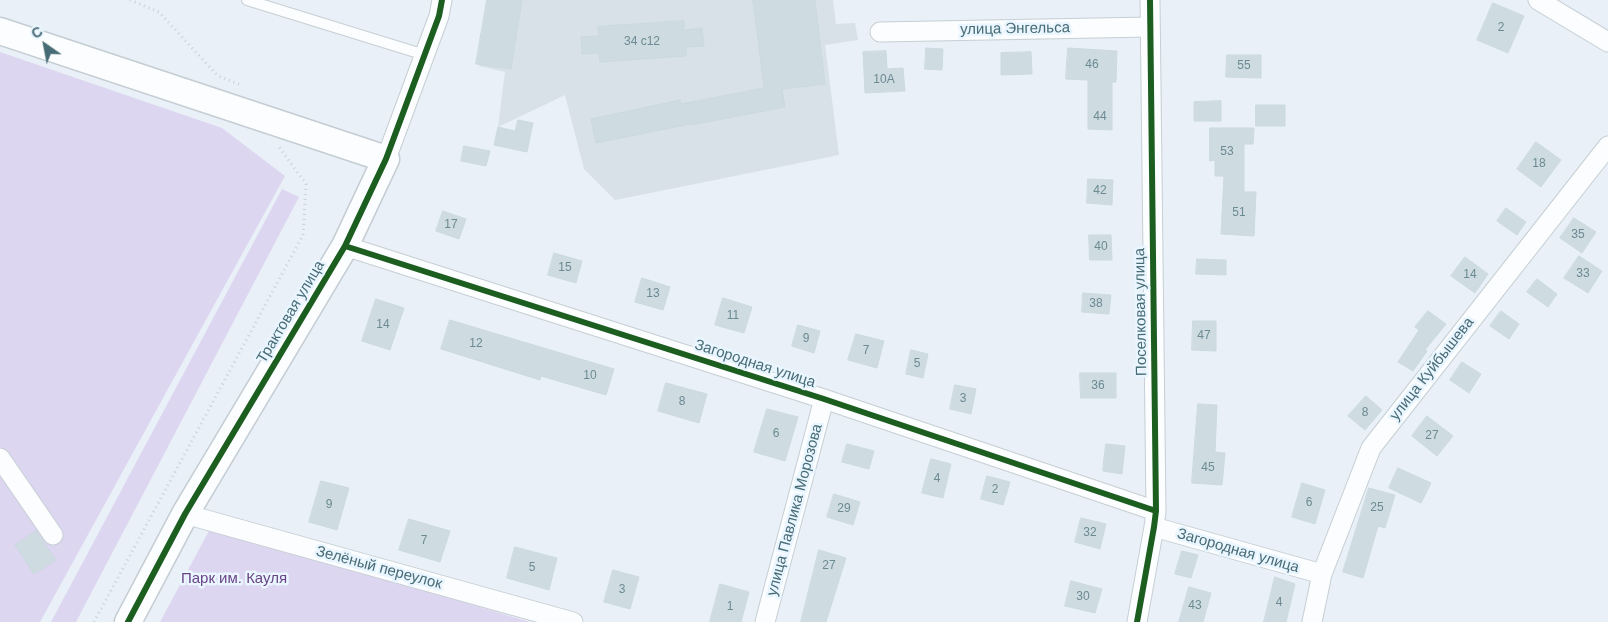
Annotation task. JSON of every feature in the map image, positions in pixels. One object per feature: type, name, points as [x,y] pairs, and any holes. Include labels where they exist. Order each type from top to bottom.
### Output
[{"type":"street","name":"Трактовая улица","points":[[128,622],[186,514],[345,246],[386,159],[439,16],[442,0]]},
{"type":"street","name":"Поселковая улица","points":[[1137,622],[1155,519],[1150,0]]},
{"type":"street","points":[[1538,0],[1608,42]]},
{"type":"street","name":"улица Энгельса","points":[[880,32],[1150,27]]},
{"type":"street","points":[[0,31],[386,159]]},
{"type":"street","name":"улица Куйбышева","points":[[1312,622],[1322,574],[1371,448],[1608,146]]},
{"type":"street","name":"Загородная улица","points":[[345,246],[824,399],[1155,519],[1322,574]]},
{"type":"street","name":"улица Павлика Морозова","points":[[765,622],[824,399]]},
{"type":"street","points":[[0,458],[53,535]]},
{"type":"street","name":"Зелёный переулок","points":[[186,514],[574,622]]},
{"type":"lane","points":[[247,0],[425,55]]},
{"type":"path","points":[[130,0],[158,12],[218,76],[246,87]]},
{"type":"path","points":[[94,622],[303,234],[306,184],[269,133],[273,121]]},
{"type":"shaded area","points":[[490,0],[833,0],[836,24],[855,23],[858,40],[825,45],[839,155],[615,200],[584,169],[565,95],[498,127],[505,72],[479,66]]},
{"type":"green space","points":[[0,52],[222,128],[285,176],[40,622],[0,622]]},
{"type":"green space","points":[[282,189],[299,197],[76,622],[51,622]]},
{"type":"green space","name":"Парк им. Кауля","points":[[211,527],[530,622],[160,622]]},
{"type":"building","points":[[487,0],[522,0],[511,69],[476,64]]},
{"type":"building","points":[[753,0],[815,0],[825,84],[782,89],[785,107],[596,143],[591,119],[680,100],[681,104],[764,88]]},
{"type":"building","points":[[1493,3],[1524,16],[1508,53],[1477,40]]},
{"type":"building","points":[[684,21],[684,30],[702,28],[704,46],[686,47],[686,56],[600,62],[599,53],[582,54],[581,37],[599,36],[598,27]]},
{"type":"building","points":[[926,48],[943,49],[942,70],[925,69]]},
{"type":"building","points":[[1068,48],[1117,51],[1116,82],[1112,82],[1112,130],[1088,129],[1088,80],[1066,79]]},
{"type":"building","points":[[886,51],[887,69],[903,68],[905,91],[865,93],[863,52]]},
{"type":"building","points":[[1031,52],[1032,74],[1001,75],[1001,53]]},
{"type":"building","points":[[1227,55],[1261,55],[1261,78],[1226,77]]},
{"type":"building","points":[[1221,101],[1221,121],[1194,121],[1194,102]]},
{"type":"building","points":[[1256,105],[1285,105],[1285,126],[1256,126]]},
{"type":"building","points":[[518,120],[533,123],[527,152],[494,145],[498,127],[515,131]]},
{"type":"building","points":[[1210,128],[1254,128],[1253,144],[1244,144],[1244,192],[1256,192],[1254,236],[1221,234],[1224,176],[1215,176],[1215,160],[1210,161]]},
{"type":"building","points":[[1536,142],[1561,160],[1541,187],[1517,169]]},
{"type":"building","points":[[464,146],[490,151],[486,166],[461,161]]},
{"type":"building","points":[[1088,179],[1113,180],[1112,205],[1087,203]]},
{"type":"building","points":[[1506,208],[1526,222],[1517,235],[1497,221]]},
{"type":"building","points":[[443,211],[466,219],[459,239],[436,231]]},
{"type":"building","points":[[1574,218],[1596,232],[1582,253],[1560,238]]},
{"type":"building","points":[[1089,235],[1111,235],[1112,260],[1090,260]]},
{"type":"building","points":[[554,253],[582,261],[576,283],[548,275]]},
{"type":"building","points":[[1579,256],[1602,271],[1588,293],[1564,278]]},
{"type":"building","points":[[1465,257],[1488,274],[1475,293],[1451,276]]},
{"type":"building","points":[[1197,259],[1226,260],[1226,275],[1196,274]]},
{"type":"building","points":[[642,278],[670,287],[663,310],[635,302]]},
{"type":"building","points":[[1537,279],[1557,294],[1548,307],[1527,292]]},
{"type":"building","points":[[1083,293],[1111,295],[1109,314],[1082,312]]},
{"type":"building","points":[[723,298],[752,307],[744,333],[715,325]]},
{"type":"building","points":[[376,299],[404,308],[390,350],[362,341]]},
{"type":"building","points":[[1428,311],[1446,324],[1425,350],[1427,351],[1413,371],[1398,362],[1419,330],[1415,327]]},
{"type":"building","points":[[1501,311],[1519,324],[1509,339],[1490,326]]},
{"type":"building","points":[[450,320],[614,369],[606,395],[541,376],[540,380],[441,349]]},
{"type":"building","points":[[1193,321],[1216,321],[1216,351],[1192,350]]},
{"type":"building","points":[[798,325],[820,331],[814,353],[792,346]]},
{"type":"building","points":[[856,334],[884,341],[877,368],[848,360]]},
{"type":"building","points":[[911,350],[928,354],[923,378],[906,374]]},
{"type":"building","points":[[1462,362],[1481,374],[1469,393],[1450,380]]},
{"type":"building","points":[[1080,373],[1116,373],[1116,398],[1081,398]]},
{"type":"building","points":[[666,383],[707,394],[699,423],[658,411]]},
{"type":"building","points":[[955,385],[976,389],[971,414],[950,409]]},
{"type":"building","points":[[1366,396],[1382,410],[1365,430],[1348,416]]},
{"type":"building","points":[[1198,404],[1217,405],[1215,452],[1225,453],[1222,485],[1192,483]]},
{"type":"building","points":[[767,409],[798,417],[785,461],[754,452]]},
{"type":"building","points":[[1427,416],[1453,436],[1437,456],[1412,436]]},
{"type":"building","points":[[847,444],[874,451],[869,469],[842,462]]},
{"type":"building","points":[[1106,444],[1125,446],[1122,474],[1103,471]]},
{"type":"building","points":[[931,459],[951,464],[943,498],[922,493]]},
{"type":"building","points":[[1398,468],[1431,483],[1421,503],[1389,488]]},
{"type":"building","points":[[987,476],[1010,482],[1003,505],[981,499]]},
{"type":"building","points":[[321,481],[349,488],[337,530],[309,522]]},
{"type":"building","points":[[1302,483],[1325,490],[1315,524],[1292,517]]},
{"type":"building","points":[[1369,488],[1395,495],[1385,528],[1378,526],[1363,578],[1343,572]]},
{"type":"building","points":[[834,494],[860,502],[853,525],[827,517]]},
{"type":"building","points":[[1081,518],[1106,524],[1100,549],[1075,542]]},
{"type":"building","points":[[409,519],[450,531],[440,562],[399,550]]},
{"type":"building","points":[[36,531],[56,560],[34,574],[15,545]]},
{"type":"building","points":[[515,547],[557,558],[549,590],[507,578]]},
{"type":"building","points":[[819,550],[846,558],[826,622],[801,622]]},
{"type":"building","points":[[1182,551],[1198,555],[1191,578],[1175,574]]},
{"type":"building","points":[[613,570],[639,577],[630,609],[604,602]]},
{"type":"building","points":[[1275,577],[1295,584],[1286,622],[1264,622]]},
{"type":"building","points":[[1071,581],[1102,589],[1095,613],[1065,606]]},
{"type":"building","points":[[720,584],[749,592],[741,622],[710,622]]},
{"type":"building","points":[[1189,587],[1211,593],[1203,622],[1179,622]]},
{"type":"cycle path","points":[[128,622],[185,514],[345,246],[386,159],[439,16],[442,0]]},
{"type":"cycle path","points":[[1137,622],[1156,511],[1150,0]]},
{"type":"cycle path","points":[[345,246],[824,399],[1156,511]]}]
